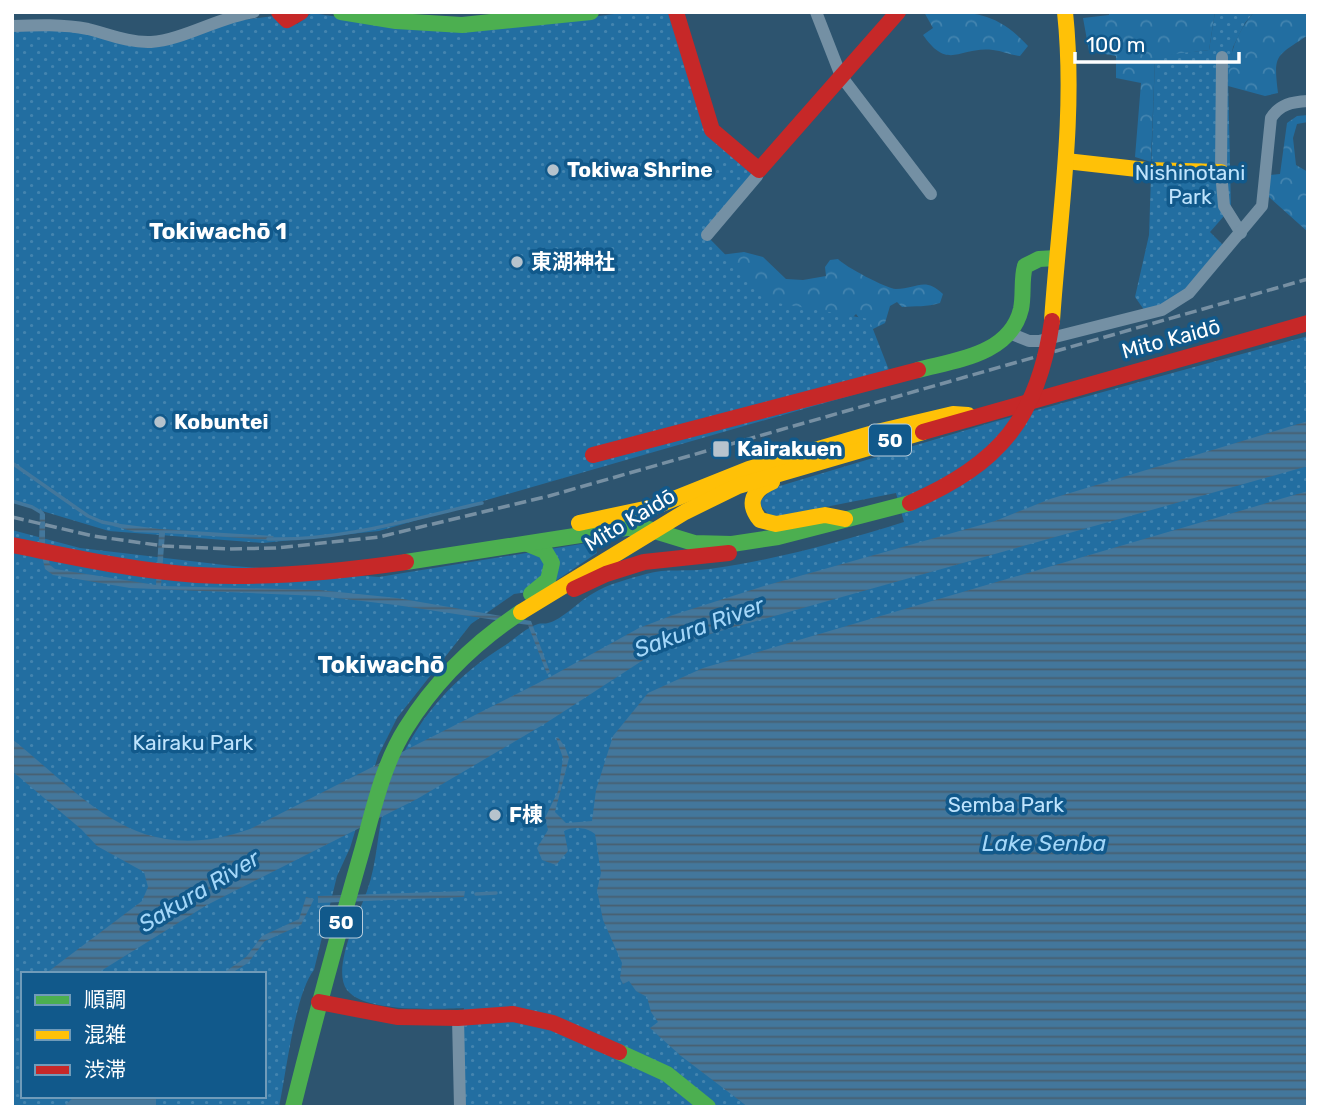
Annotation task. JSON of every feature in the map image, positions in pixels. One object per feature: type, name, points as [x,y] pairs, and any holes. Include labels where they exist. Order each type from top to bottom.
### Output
[{"type":"street","points":[[12,26],[73,27],[135,41],[152,42],[172,38],[226,17],[254,12]]},
{"type":"street","points":[[341,12],[396,21],[462,25],[489,18],[591,12]]},
{"type":"street","points":[[676,12],[712,130],[759,170]]},
{"type":"street","points":[[816,12],[841,76],[931,194]]},
{"type":"street","points":[[707,235],[757,176],[759,170],[898,12]]},
{"type":"street","points":[[466,653],[493,641],[562,596],[606,574],[644,562],[704,557],[748,549],[778,537],[910,503],[960,480],[990,456],[1012,433],[1035,394],[1044,373],[1050,345],[1071,82],[1065,12]]},
{"type":"street","points":[[1222,57],[1221,172],[1224,206],[1241,233]]},
{"type":"street","points":[[1009,333],[1030,341],[1040,341],[1161,310],[1189,293],[1262,206],[1271,118],[1283,105],[1308,102]]},
{"type":"street","points":[[1066,161],[1146,170],[1221,172]]},
{"type":"street","points":[[593,455],[981,353],[998,345],[1017,320],[1022,307],[1025,266],[1039,259],[1056,258]]},
{"type":"street","name":"Mito Kaidō","points":[[293,1107],[319,1002],[381,782],[404,731],[426,698],[482,639],[603,561],[718,494],[978,415],[1308,323]]},
{"type":"street","points":[[453,554],[512,536],[654,507],[749,469],[877,432],[953,414],[978,415]]},
{"type":"street","points":[[803,466],[788,477],[755,490],[752,497],[755,515],[760,520],[776,524],[825,515],[845,519]]},
{"type":"street","points":[[12,545],[150,571],[222,576],[330,571],[528,544],[626,527],[654,530],[670,537],[710,545],[778,537]]},
{"type":"street","points":[[582,534],[589,534],[600,541],[604,549],[603,561]]},
{"type":"street","points":[[482,639],[494,620],[534,592],[551,574],[552,563],[545,551],[528,544]]},
{"type":"street","points":[[319,1002],[397,1017],[458,1018],[513,1014],[553,1023],[667,1074],[708,1107]]},
{"type":"street","points":[[458,1018],[460,1107]]},
{"type":"green space","name":"Kairakuen","points":[[630,12],[672,12],[710,131],[757,171],[706,235],[772,302],[869,319],[894,383],[379,531],[263,543],[109,531],[12,502],[12,31],[70,31],[93,34],[126,45],[227,22],[274,16],[297,24],[312,13],[404,27],[488,30]]},
{"type":"green space","points":[[924,12],[981,15],[1004,25],[1028,46],[1020,56],[981,50],[948,55],[932,46],[923,35],[933,28]]},
{"type":"green space","points":[[1109,12],[1215,12],[1209,50],[1155,57],[1151,162],[1135,157],[1141,83],[1116,78],[1116,56],[1089,51],[1083,18],[1109,15]]},
{"type":"green space","name":"Nishinotani Park","points":[[1215,12],[1254,12],[1233,47],[1228,77],[1231,208],[1210,232],[1227,249],[1189,293],[1147,314],[1135,297],[1149,235],[1155,56],[1209,50]]},
{"type":"green space","points":[[1254,12],[1308,12],[1308,35],[1279,57],[1276,70],[1278,93],[1265,96],[1228,86],[1234,46],[1242,28]]},
{"type":"green space","points":[[1308,115],[1308,122],[1297,124],[1293,138],[1296,165],[1308,172],[1308,232],[1269,197],[1270,175],[1280,174],[1287,123],[1297,116]]},
{"type":"green space","points":[[744,252],[763,257],[786,279],[803,280],[826,276],[825,267],[830,260],[838,259],[866,277],[891,288],[925,285],[943,294],[940,303],[930,305],[902,307],[897,302],[890,306],[885,323],[869,331],[856,314],[852,318],[603,338],[720,255]]},
{"type":"green space","name":"Lake Senba","points":[[1308,336],[1308,1107],[460,1107],[461,1024],[464,1008],[420,1009],[385,1006],[369,1003],[347,990],[343,981],[344,956],[371,880],[386,798],[405,750],[417,729],[447,691],[465,674],[526,630],[553,621],[598,590],[632,578],[661,571],[701,570],[758,561],[904,522],[896,493],[775,517],[760,505],[761,500],[773,488],[993,422]]},
{"type":"green space","name":"Kairaku Park","points":[[12,530],[80,548],[233,566],[379,577],[593,542],[597,553],[542,590],[514,594],[471,624],[397,718],[378,756],[350,848],[337,876],[314,970],[307,981],[296,1015],[279,1107],[12,1107]]},
{"type":"water","name":"Sakura River","points":[[1308,421],[1308,466],[703,636],[651,655],[546,723],[417,799],[207,905],[99,972],[48,972],[142,901],[148,887],[144,872],[97,846],[81,829],[12,771],[12,739],[67,786],[119,823],[147,835],[177,840],[211,839],[250,829],[550,677],[639,628],[764,586],[995,521],[1050,499]]},
{"type":"water","name":"Lake Senba","points":[[1308,491],[1308,1107],[748,1107],[681,1056],[650,1028],[658,1022],[651,1012],[647,997],[636,991],[629,981],[623,984],[620,978],[622,963],[603,920],[597,890],[601,873],[595,834],[580,828],[564,831],[568,851],[556,865],[542,860],[537,848],[548,830],[545,818],[558,791],[563,758],[556,738],[558,737],[565,747],[569,758],[555,812],[566,823],[592,821],[596,790],[613,736],[648,693],[703,668]]},
{"type":"water","points":[[40,508],[45,514],[45,544],[50,565],[55,569],[156,585],[159,533],[135,532],[113,526],[113,523],[160,529],[274,536],[270,540],[165,533],[161,586],[319,590],[397,598],[531,621],[550,672],[547,674],[528,625],[319,596],[130,588],[53,575],[45,569],[39,543]]},
{"type":"water","points":[[465,891],[464,897],[318,903],[318,896]]},
{"type":"water","points":[[306,897],[314,899],[301,925],[265,941],[248,963],[233,972],[225,972],[246,957],[262,936],[299,919]]},
{"type":"water","points":[[73,1098],[156,1098],[156,1107],[63,1107]]},
{"type":"waterway","points":[[12,463],[88,516],[118,525]]},
{"type":"waterway","points":[[12,501],[42,513]]},
{"type":"waterway","points":[[268,539],[349,533],[482,503]]},
{"type":"waterway","points":[[476,894],[496,893]]},
{"type":"railway","points":[[12,517],[93,536],[164,546],[276,548],[379,537],[549,496],[1308,279]]},
{"type":"traffic: fast","points":[[341,12],[396,21],[462,25],[591,12]]},
{"type":"traffic: fast","points":[[918,370],[979,353],[1005,337],[1015,324],[1021,309],[1025,266],[1039,259],[1056,258]]},
{"type":"traffic: fast","points":[[406,562],[626,528],[645,528],[694,543],[732,544],[778,537],[910,503]]},
{"type":"traffic: fast","points":[[528,544],[545,551],[552,563],[548,580],[531,594]]},
{"type":"traffic: fast","points":[[293,1107],[384,773],[406,728],[443,678],[487,636],[521,612]]},
{"type":"traffic: fast","points":[[619,1052],[667,1074],[708,1107]]},
{"type":"traffic: slow","points":[[1052,321],[1068,128],[1065,12]]},
{"type":"traffic: slow","points":[[1066,161],[1146,170],[1221,172]]},
{"type":"traffic: slow","points":[[579,523],[654,507],[749,469],[877,432],[953,414],[968,415]]},
{"type":"traffic: slow","points":[[521,612],[685,512],[738,486],[923,432]]},
{"type":"traffic: slow","points":[[772,482],[760,489],[754,498],[753,508],[760,520],[776,524],[825,515],[845,519]]},
{"type":"traffic: jam","points":[[279,12],[287,20],[301,12]]},
{"type":"traffic: jam","points":[[676,12],[712,130],[759,170],[898,12]]},
{"type":"traffic: jam","points":[[910,503],[968,472],[991,454],[1009,434],[1025,411],[1037,385],[1052,321]]},
{"type":"traffic: jam","points":[[923,432],[1308,323]]},
{"type":"traffic: jam","points":[[593,455],[918,370]]},
{"type":"traffic: jam","points":[[12,545],[127,567],[197,575],[302,574],[406,562]]},
{"type":"traffic: jam","points":[[574,589],[606,574],[644,562],[729,553]]},
{"type":"traffic: jam","points":[[319,1002],[397,1017],[458,1018],[513,1014],[553,1023],[619,1052]]},
{"type":"place","name":"Tokiwa Shrine","points":[[553,170]]},
{"type":"place","name":"東湖神社","points":[[517,262]]},
{"type":"place","name":"Kobuntei","points":[[160,422]]},
{"type":"place","name":"Kairakuen","points":[[721,449]]},
{"type":"place","name":"F棟","points":[[495,815]]},
{"type":"district","name":"Tokiwachō 1","points":[[218,231]]},
{"type":"district","name":"Tokiwachō","points":[[381,665]]},
{"type":"park label","name":"Semba Park","points":[[1006,805]]}]
